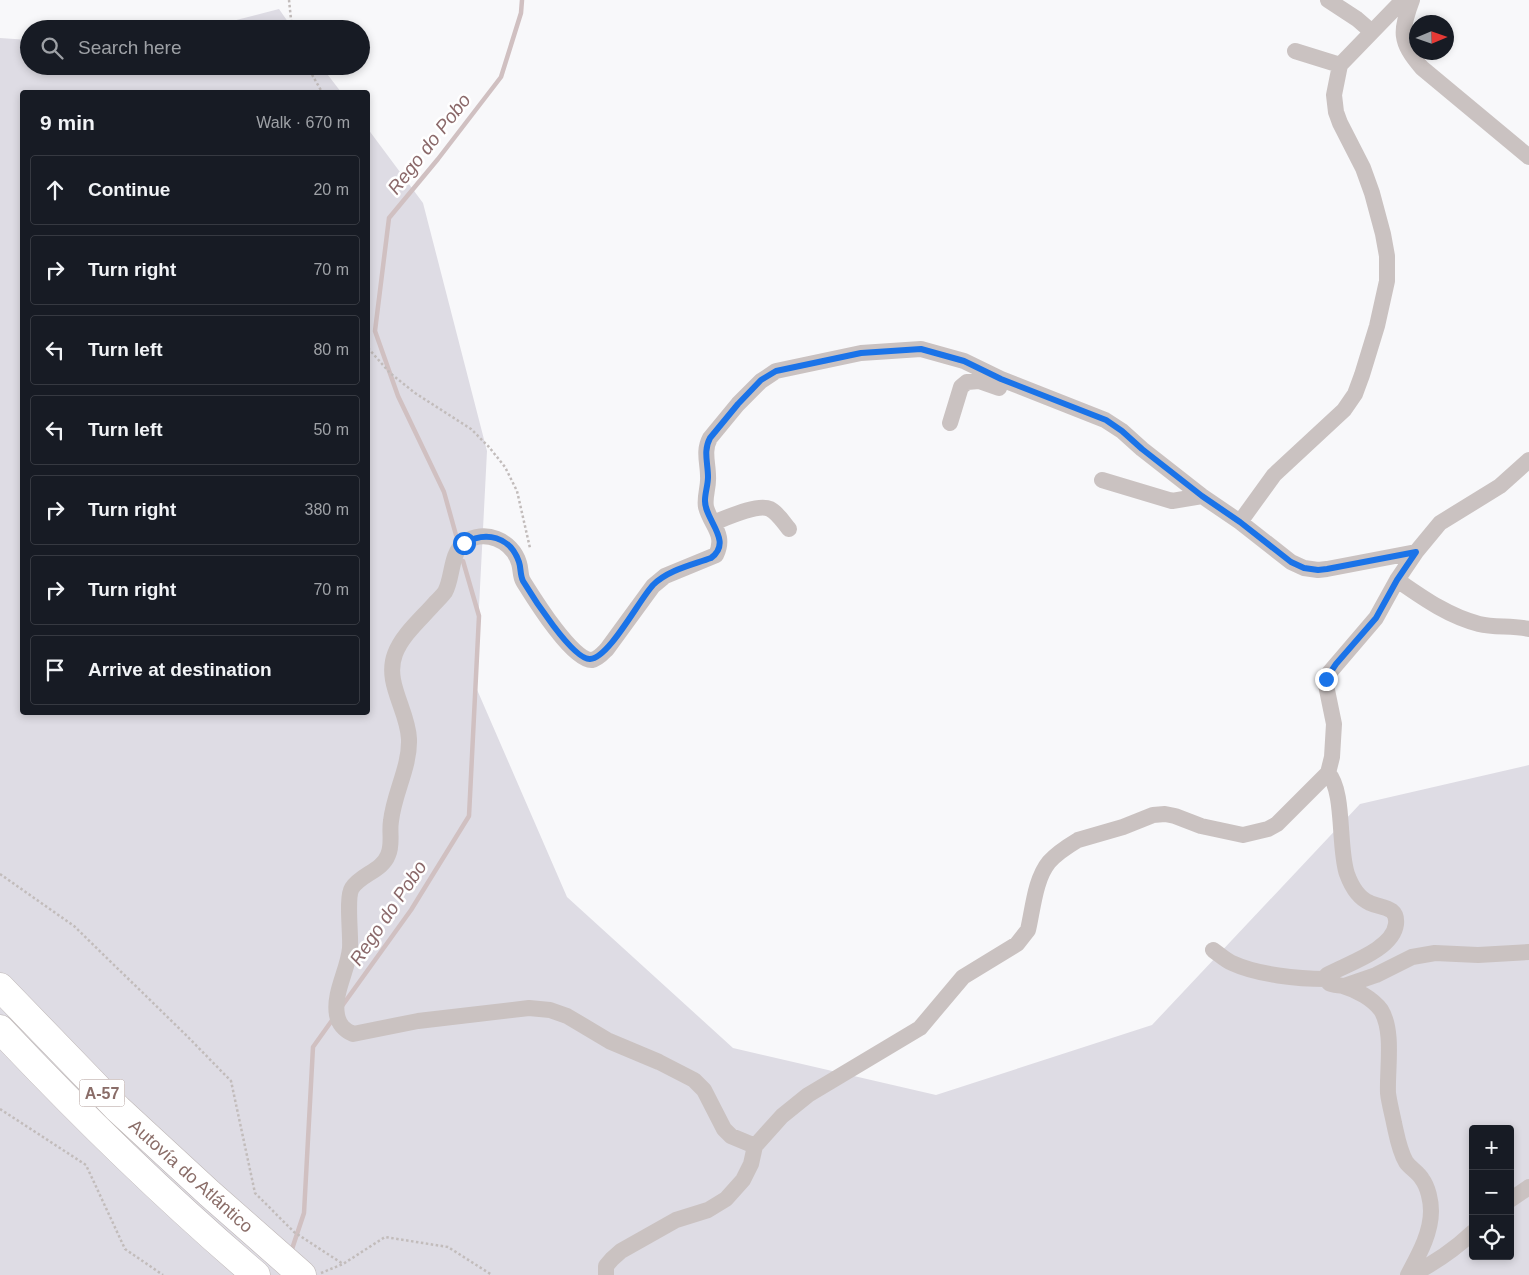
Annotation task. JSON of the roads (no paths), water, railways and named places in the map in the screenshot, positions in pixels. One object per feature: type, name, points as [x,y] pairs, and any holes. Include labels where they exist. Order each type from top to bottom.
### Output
[{"type":"highway","name":"Autovía do Atlántico","points":[[0,987],[118,1109],[208,1193],[302,1275]]},
{"type":"highway","name":"Autovía do Atlántico","points":[[0,1029],[56,1087],[197,1224],[256,1275]]},
{"type":"street","points":[[1328,0],[1372,32]]},
{"type":"street","points":[[1240,522],[1274,475],[1344,410],[1355,394],[1365,367],[1384,297],[1387,281],[1387,256],[1372,193],[1363,168],[1336,112],[1334,95],[1340,65],[1403,0]]},
{"type":"street","points":[[1412,0],[1403,27],[1406,46],[1411,55],[1422,68],[1529,157]]},
{"type":"street","points":[[1296,51],[1340,65]]},
{"type":"street","points":[[755,1146],[731,1136],[724,1129],[704,1090],[694,1080],[659,1062],[609,1041],[567,1016],[550,1010],[529,1008],[418,1021],[353,1034],[344,1030],[340,1024],[337,1004],[350,950],[349,895],[352,888],[384,862],[389,854],[390,820],[408,757],[408,725],[395,689],[392,670],[394,655],[400,642],[445,592],[458,550],[464,543],[474,538],[490,536],[507,544],[515,553],[519,563],[521,579],[566,644],[579,655],[593,660],[607,649],[653,586],[665,576],[711,558],[716,554],[719,548],[718,532],[707,510],[705,500],[708,475],[706,444],[738,404],[761,380],[776,371],[861,353],[921,349],[964,361],[1001,379],[1106,420],[1202,496],[1240,522],[1291,562],[1304,568],[1327,569],[1416,552]]},
{"type":"street","points":[[950,423],[962,388],[966,382],[973,380],[1040,404],[1071,406]]},
{"type":"street","points":[[606,1275],[606,1266],[621,1251],[676,1220],[708,1210],[726,1199],[743,1180],[751,1164],[755,1146],[782,1116],[808,1095],[920,1028],[963,977],[1023,939],[1028,930],[1043,872],[1048,862],[1072,844],[1078,840],[1123,828],[1153,815],[1165,814],[1176,816],[1220,832],[1243,835],[1252,834],[1276,824],[1328,773],[1332,757],[1334,724],[1326,679],[1336,664],[1376,618],[1397,580],[1416,552],[1440,523],[1500,486],[1529,460]]},
{"type":"street","points":[[1102,480],[1172,501],[1202,496]]},
{"type":"street","points":[[713,523],[755,508],[768,508],[776,512],[789,529]]},
{"type":"street","points":[[1397,580],[1452,615],[1480,624],[1529,628]]},
{"type":"street","points":[[1326,979],[1327,975],[1358,961],[1376,949],[1386,941],[1396,925],[1393,911],[1387,907],[1369,903],[1359,896],[1352,886],[1346,871],[1343,854],[1338,798],[1333,778],[1328,773]]},
{"type":"street","points":[[1213,950],[1232,963],[1251,969],[1305,979],[1326,979],[1332,985],[1344,986],[1376,1003],[1382,1012],[1386,1023],[1388,1043],[1388,1095],[1400,1148],[1407,1163],[1422,1178],[1428,1193],[1431,1211],[1429,1226],[1410,1275]]},
{"type":"street","points":[[1344,986],[1376,975],[1412,957],[1435,953],[1478,955],[1529,952]]},
{"type":"street","points":[[1514,1197],[1529,1187]]},
{"type":"street","points":[[1410,1275],[1455,1249],[1469,1236]]},
{"type":"waterway","name":"Rego do Pobo","points":[[456,535],[444,492],[398,396],[375,331],[389,218],[438,159],[501,77],[521,13],[522,0]]},
{"type":"waterway","name":"Rego do Pobo","points":[[342,1006],[411,910],[469,816],[479,616],[463,561]]},
{"type":"waterway","name":"Rego do Pobo","points":[[291,1252],[304,1213],[313,1047],[333,1019]]}]
